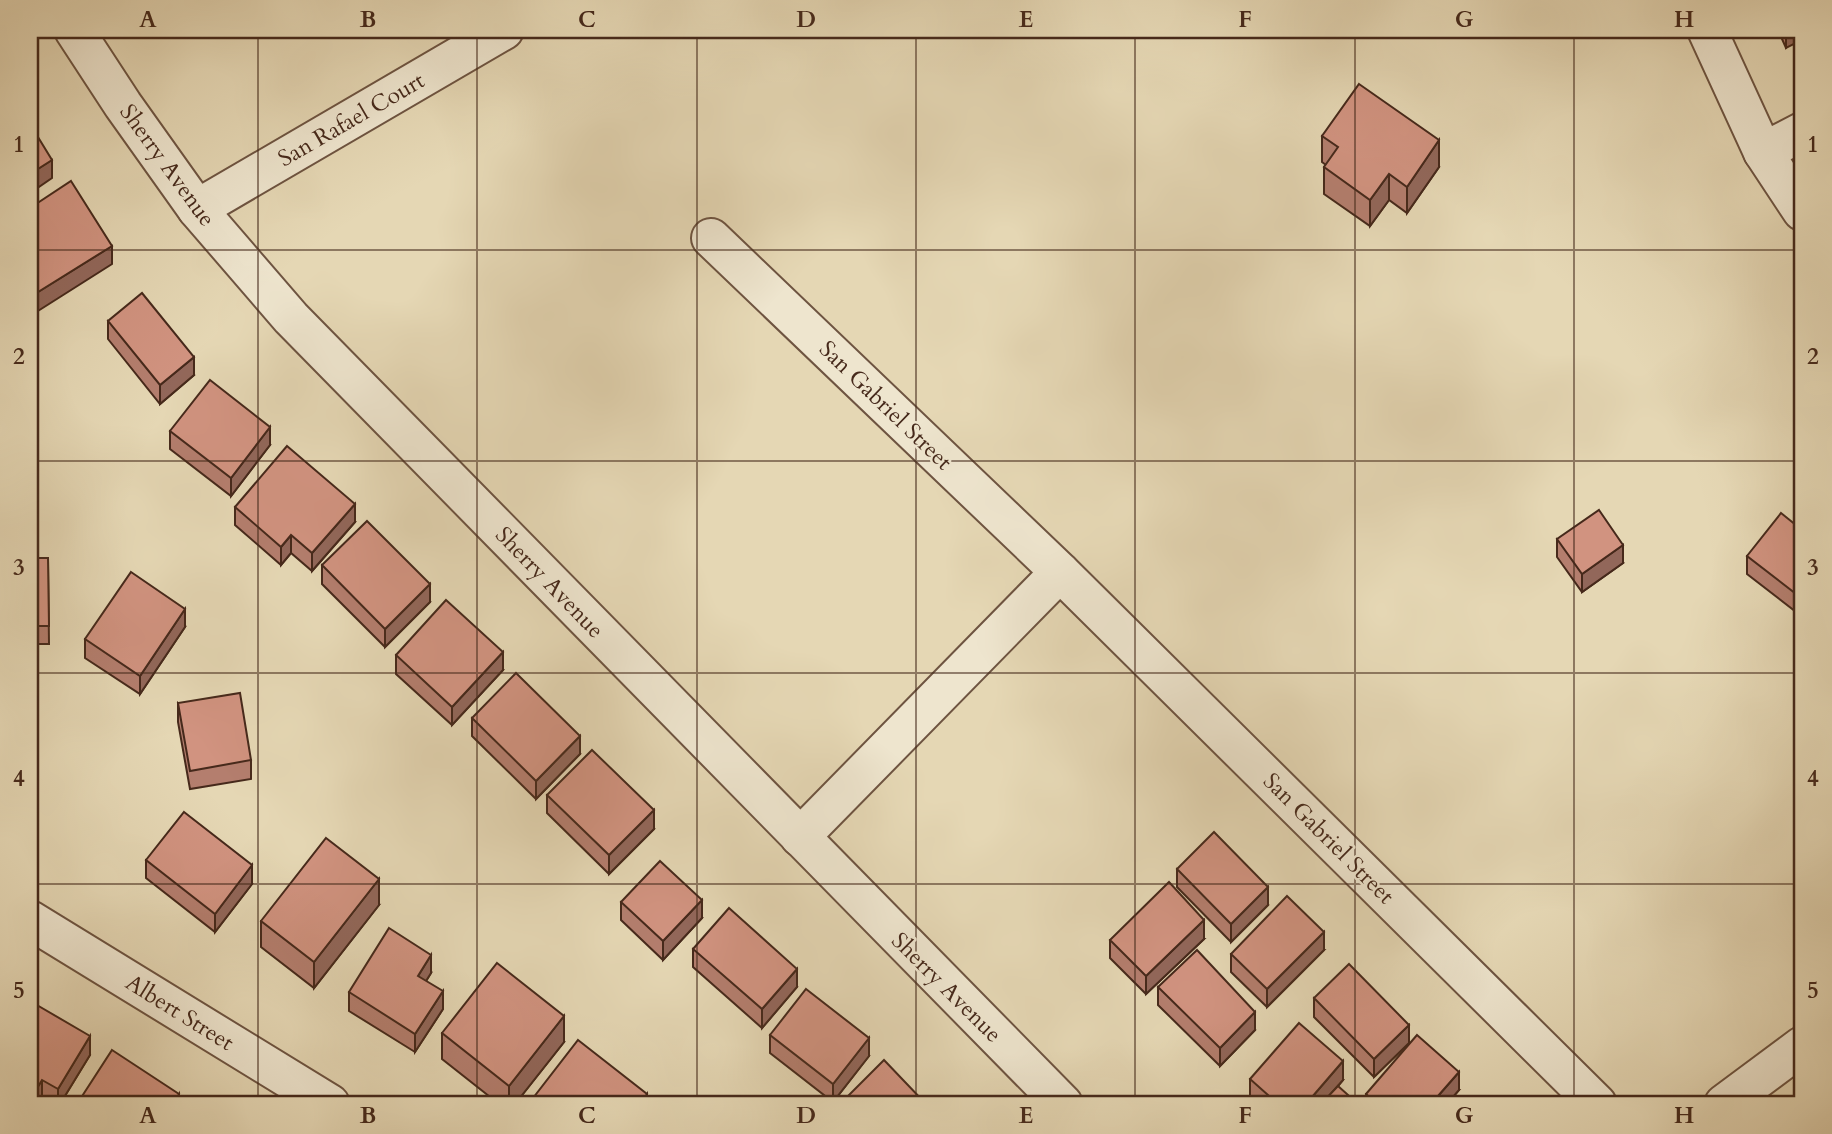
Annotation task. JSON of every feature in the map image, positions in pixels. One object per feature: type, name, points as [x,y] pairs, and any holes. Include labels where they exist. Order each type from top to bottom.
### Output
[{"type":"street","name":"Sherry Avenue","points":[[74,30],[197,209],[291,318],[1063,1104]]},
{"type":"street","name":"San Rafael Court","points":[[197,209],[504,30]]},
{"type":"street","points":[[1707,30],[1763,152],[1802,211]]},
{"type":"street","points":[[1763,152],[1802,132]]},
{"type":"street","name":"San Gabriel Street","points":[[711,238],[1060,572],[1597,1104]]},
{"type":"street","points":[[800,837],[1060,572]]},
{"type":"street","name":"Albert Street","points":[[30,920],[330,1104]]},
{"type":"street","points":[[1724,1104],[1802,1046]]},
{"type":"building","points":[[1359,84],[1439,140],[1407,187],[1389,174],[1370,200],[1324,167],[1338,147],[1322,136]]},
{"type":"building","points":[[30,124],[52,160],[30,174]]},
{"type":"building","points":[[71,181],[112,246],[30,297],[30,208]]},
{"type":"building","points":[[142,293],[194,357],[160,385],[108,321]]},
{"type":"building","points":[[210,380],[270,427],[231,478],[170,431]]},
{"type":"building","points":[[287,446],[355,504],[312,553],[291,535],[281,547],[235,507]]},
{"type":"building","points":[[1599,510],[1623,545],[1582,574],[1557,539]]},
{"type":"building","points":[[1781,513],[1802,530],[1800,597],[1747,556]]},
{"type":"building","points":[[367,521],[430,584],[385,629],[322,565]]},
{"type":"building","points":[[30,558],[48,558],[49,626],[30,626]]},
{"type":"building","points":[[131,572],[185,609],[140,676],[85,639]]},
{"type":"building","points":[[446,600],[503,652],[452,707],[396,655]]},
{"type":"building","points":[[516,673],[580,736],[536,781],[472,718]]},
{"type":"building","points":[[240,693],[251,760],[190,771],[178,703]]},
{"type":"building","points":[[592,750],[654,810],[609,855],[547,795]]},
{"type":"building","points":[[184,812],[252,865],[215,914],[146,860]]},
{"type":"building","points":[[1214,832],[1268,887],[1231,924],[1177,869]]},
{"type":"building","points":[[326,838],[379,879],[314,962],[261,921]]},
{"type":"building","points":[[660,861],[702,900],[663,941],[621,902]]},
{"type":"building","points":[[1169,882],[1204,920],[1146,976],[1110,940]]},
{"type":"building","points":[[1287,896],[1324,932],[1267,989],[1231,954]]},
{"type":"building","points":[[729,908],[797,969],[762,1009],[693,949]]},
{"type":"building","points":[[389,928],[431,955],[418,976],[443,991],[415,1034],[349,992]]},
{"type":"building","points":[[1197,950],[1255,1012],[1220,1048],[1158,987]]},
{"type":"building","points":[[497,963],[564,1016],[509,1086],[442,1033]]},
{"type":"building","points":[[1349,964],[1409,1025],[1374,1059],[1314,998]]},
{"type":"building","points":[[806,989],[869,1038],[833,1084],[770,1035]]},
{"type":"building","points":[[30,1001],[90,1036],[58,1089],[42,1080],[31,1098],[30,1098]]},
{"type":"building","points":[[1299,1023],[1343,1061],[1306,1104],[1278,1104],[1250,1079]]},
{"type":"building","points":[[1417,1035],[1459,1072],[1431,1104],[1377,1104],[1366,1094]]},
{"type":"building","points":[[578,1040],[647,1094],[640,1104],[530,1102]]},
{"type":"building","points":[[112,1050],[179,1094],[173,1104],[77,1104]]},
{"type":"building","points":[[884,1060],[926,1104],[848,1104],[844,1100]]},
{"type":"building","points":[[1338,1086],[1358,1104],[1321,1104]]}]
